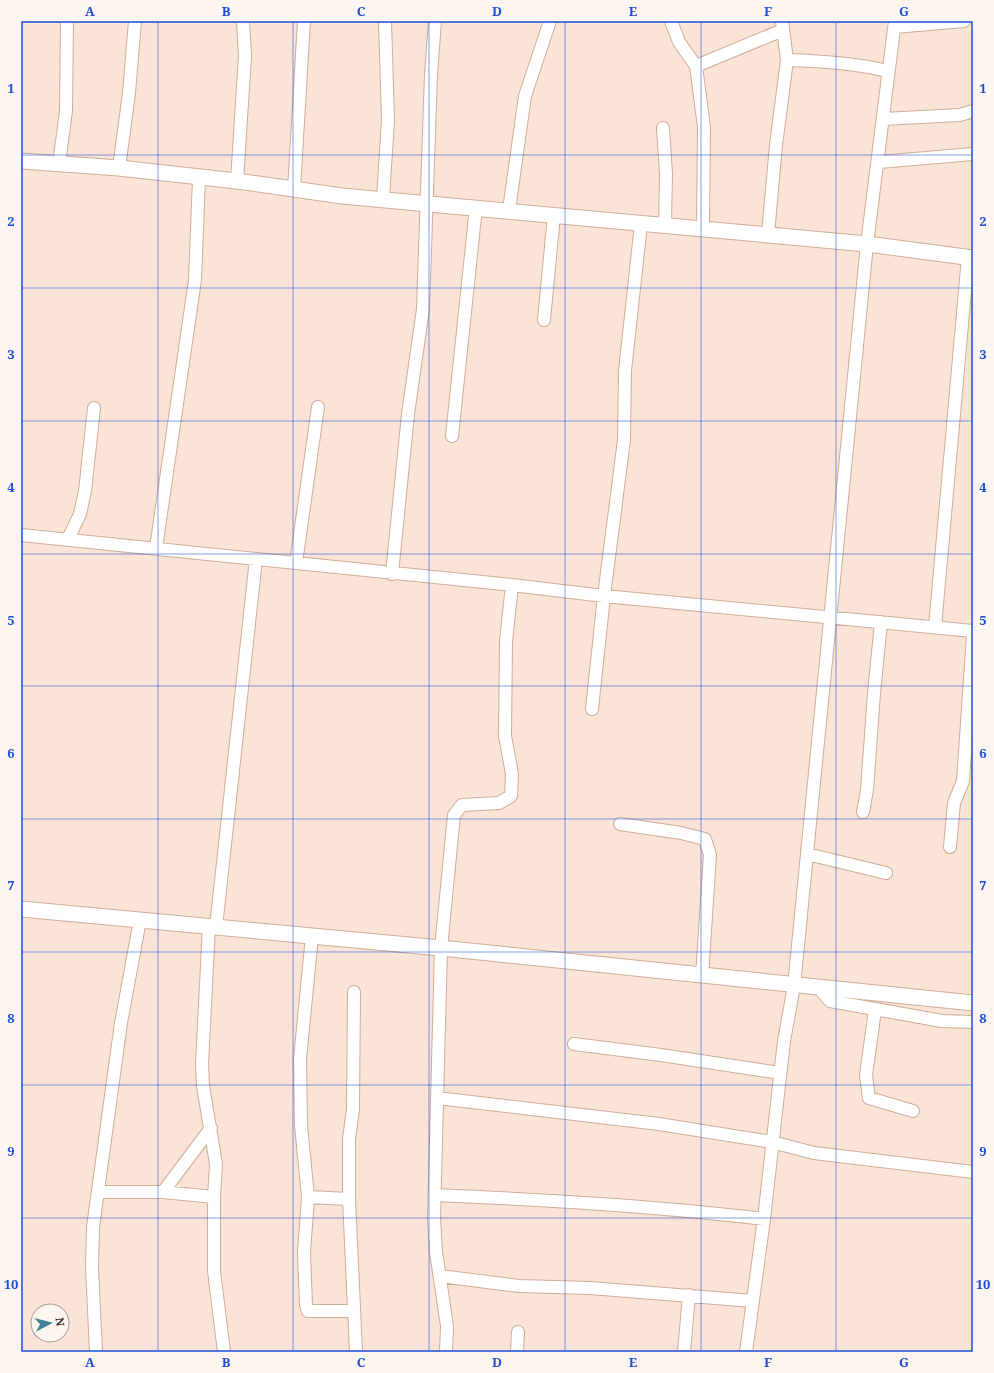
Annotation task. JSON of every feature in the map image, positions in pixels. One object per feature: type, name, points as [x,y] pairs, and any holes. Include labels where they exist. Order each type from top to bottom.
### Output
[{"type":"street","points":[[59,164],[66,111],[67,21]]},
{"type":"street","points":[[119,168],[129,93],[135,21]]},
{"type":"street","points":[[237,181],[245,56],[243,21]]},
{"type":"street","points":[[294,189],[304,21]]},
{"type":"street","points":[[383,200],[388,120],[385,21]]},
{"type":"street","points":[[392,574],[404,444],[423,309],[428,204],[431,74],[435,21]]},
{"type":"street","points":[[509,210],[526,96],[550,21]]},
{"type":"street","points":[[671,21],[679,42],[696,66],[704,127],[703,227]]},
{"type":"street","points":[[746,1352],[764,1219],[780,1073],[794,986],[867,244],[879,162],[888,72],[895,24],[964,21]]},
{"type":"street","points":[[696,66],[782,26],[787,60],[776,145],[768,234]]},
{"type":"street","points":[[787,60],[829,61],[868,66],[888,72]]},
{"type":"street","points":[[883,119],[960,115],[973,110]]},
{"type":"street","points":[[663,128],[666,174],[665,225]]},
{"type":"street","points":[[879,162],[973,154]]},
{"type":"street","points":[[21,161],[119,168],[237,181],[383,200],[509,210],[641,224],[703,227],[867,244],[971,257],[935,627]]},
{"type":"street","points":[[156,548],[195,280],[199,178]]},
{"type":"street","points":[[452,436],[476,207]]},
{"type":"street","points":[[544,320],[554,215]]},
{"type":"street","points":[[592,709],[604,596],[624,440],[625,371],[641,224]]},
{"type":"street","points":[[68,539],[80,514],[86,491],[94,408]]},
{"type":"street","points":[[296,563],[318,408]]},
{"type":"street","points":[[21,534],[392,574],[512,585],[604,596],[830,616],[973,631]]},
{"type":"street","points":[[224,1352],[214,1272],[214,1197],[216,1164],[203,1086],[202,1064],[212,927],[256,559]]},
{"type":"street","points":[[446,1352],[447,1326],[434,1238],[441,948],[454,815],[462,805],[499,803],[511,796],[512,774],[505,736],[506,641],[512,585]]},
{"type":"street","points":[[863,812],[867,790],[881,622]]},
{"type":"street","points":[[950,847],[954,803],[963,781],[973,636]]},
{"type":"street","points":[[620,824],[681,833],[705,840],[710,854],[702,976]]},
{"type":"street","points":[[807,854],[886,873]]},
{"type":"street","points":[[21,910],[441,948],[794,986],[973,1003]]},
{"type":"street","points":[[96,1352],[92,1268],[93,1227],[121,1023],[140,920]]},
{"type":"street","points":[[312,936],[300,1059],[302,1141],[308,1197],[304,1253],[306,1305],[308,1311],[354,1311]]},
{"type":"street","points":[[819,988],[830,1001],[942,1021],[973,1022]]},
{"type":"street","points":[[354,992],[353,1109],[349,1139],[349,1199],[356,1352]]},
{"type":"street","points":[[875,1010],[866,1075],[868,1098],[913,1112]]},
{"type":"street","points":[[574,1044],[661,1055],[780,1073]]},
{"type":"street","points":[[437,1098],[659,1124],[772,1142],[814,1153],[973,1172]]},
{"type":"street","points":[[163,1192],[211,1128]]},
{"type":"street","points":[[98,1192],[163,1192],[214,1197]]},
{"type":"street","points":[[436,1195],[601,1204],[695,1211],[764,1219]]},
{"type":"street","points":[[308,1197],[349,1199]]},
{"type":"street","points":[[440,1276],[519,1286],[590,1288],[753,1301]]},
{"type":"street","points":[[684,1352],[689,1295]]},
{"type":"street","points":[[518,1332],[518,1352]]}]
